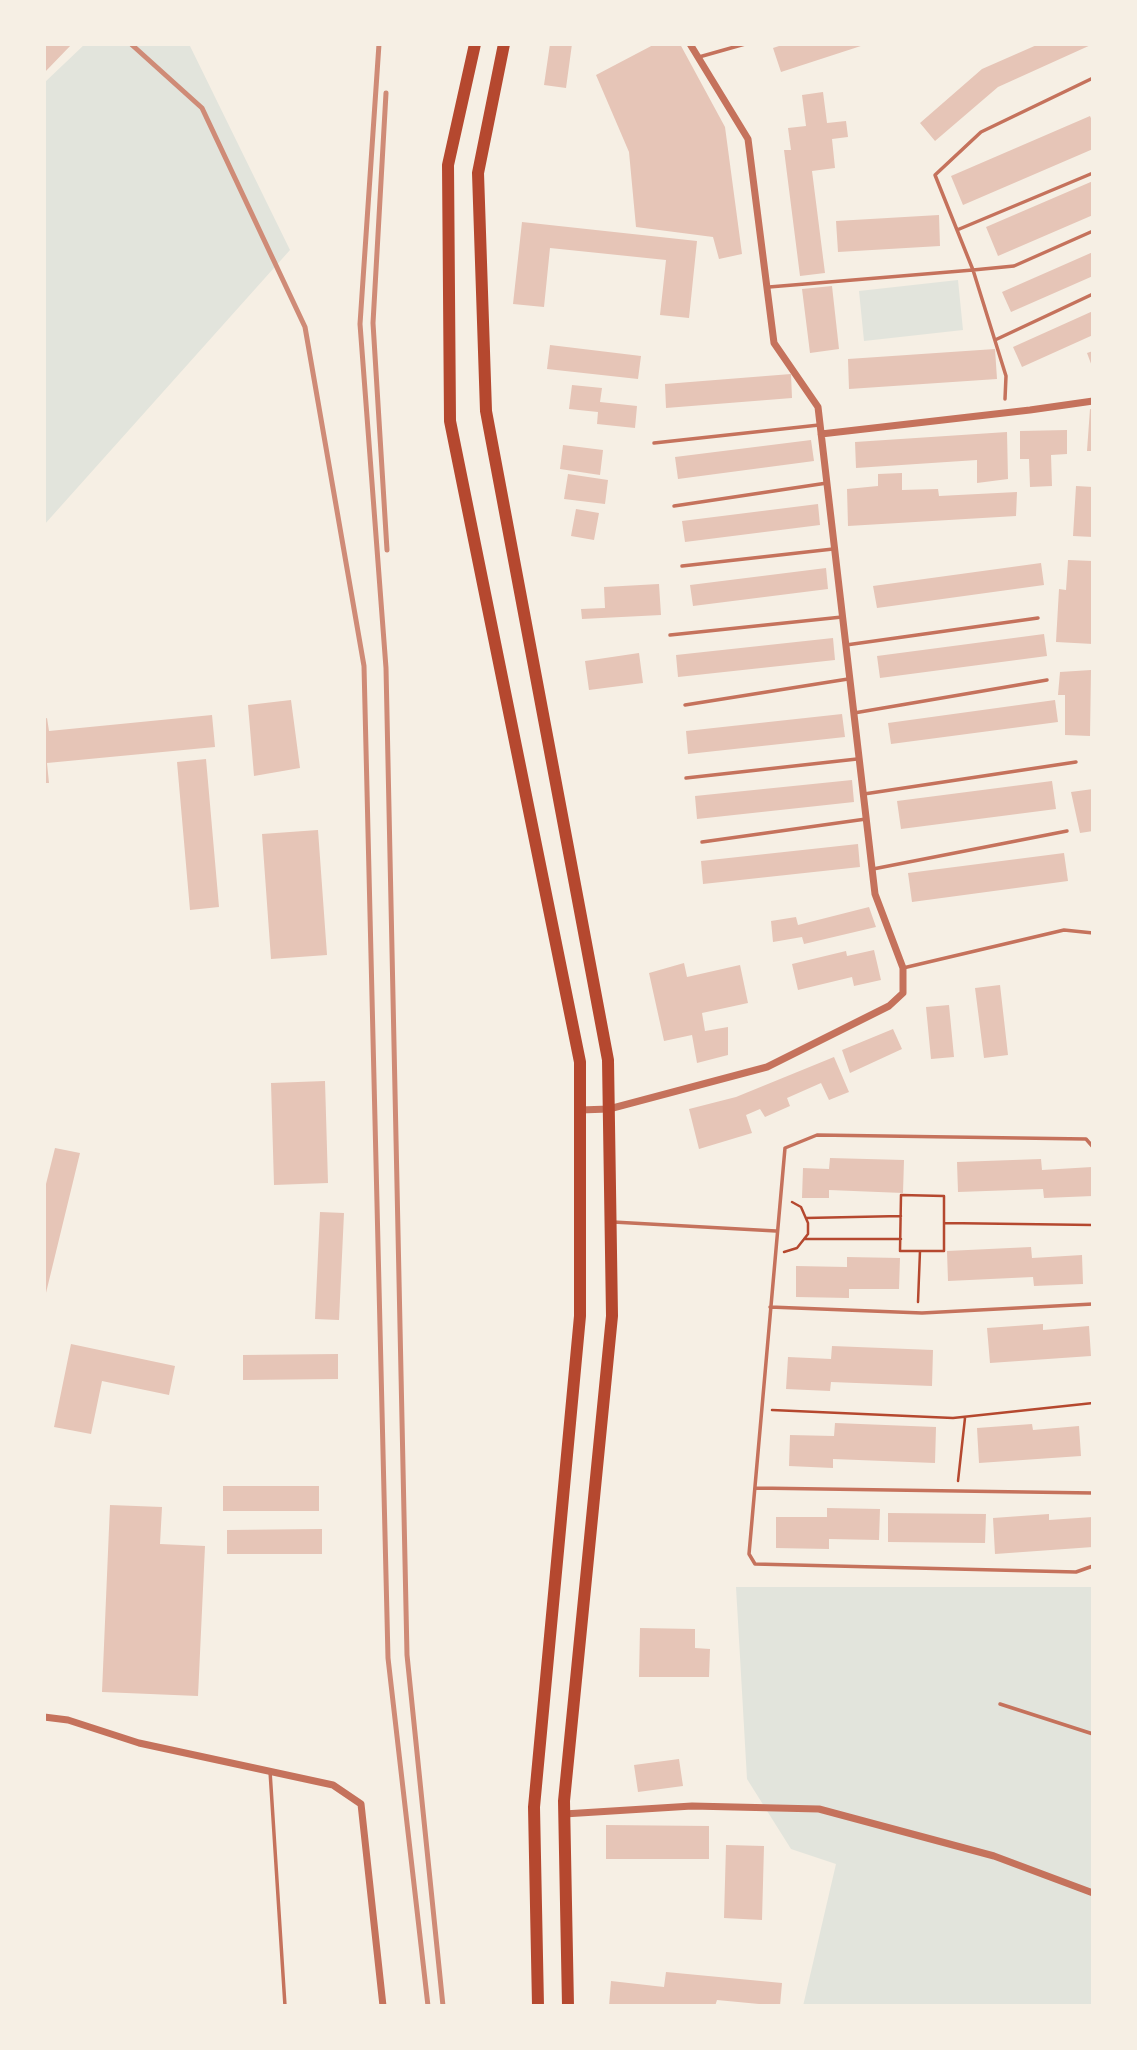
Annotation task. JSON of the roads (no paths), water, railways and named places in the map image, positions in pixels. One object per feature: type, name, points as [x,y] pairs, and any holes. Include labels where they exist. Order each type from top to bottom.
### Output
[{"type":"highway","points":[[475,44],[448,165],[450,421],[580,1062],[580,1317],[534,1807],[538,2006]]},
{"type":"highway","points":[[504,44],[478,173],[486,411],[608,1060],[612,1316],[564,1814],[568,2006]]},
{"type":"street","points":[[580,1110],[609,1109],[766,1067],[889,1006],[903,993],[903,968],[876,894],[818,407],[774,343],[748,139],[691,44]]},
{"type":"street","points":[[820,429],[1030,410],[1093,401]]},
{"type":"street","points":[[44,1717],[68,1720],[139,1743],[333,1785],[361,1804],[383,2006]]},
{"type":"street","points":[[564,1814],[692,1806],[819,1809],[994,1856],[1093,1893]]},
{"type":"lane","points":[[699,57],[745,44]]},
{"type":"lane","points":[[1005,399],[1006,376],[995,340],[973,270],[935,175],[981,132],[1093,78]]},
{"type":"lane","points":[[957,230],[1093,173]]},
{"type":"lane","points":[[766,288],[1014,266],[1093,231]]},
{"type":"lane","points":[[995,340],[1093,294]]},
{"type":"lane","points":[[654,443],[820,429]]},
{"type":"lane","points":[[674,506],[827,482]]},
{"type":"lane","points":[[682,566],[835,548]]},
{"type":"lane","points":[[670,635],[843,617]]},
{"type":"lane","points":[[846,645],[1038,618]]},
{"type":"lane","points":[[685,705],[850,679]]},
{"type":"lane","points":[[854,713],[1047,680]]},
{"type":"lane","points":[[686,778],[859,759]]},
{"type":"lane","points":[[863,794],[1076,762]]},
{"type":"lane","points":[[702,842],[867,819]]},
{"type":"lane","points":[[873,869],[1067,831]]},
{"type":"lane","points":[[903,968],[1064,930],[1093,933]]},
{"type":"lane","points":[[1093,1147],[1086,1139],[817,1135],[785,1148],[749,1554],[755,1564],[1076,1572],[1093,1566]]},
{"type":"lane","points":[[610,1222],[776,1231]]},
{"type":"lane","points":[[770,1307],[917,1312],[1093,1304]]},
{"type":"lane","points":[[755,1488],[1093,1493]]},
{"type":"lane","points":[[1000,1704],[1093,1734]]},
{"type":"lane","points":[[270,1771],[285,2006]]},
{"type":"railway","points":[[131,44],[202,108],[305,327],[364,666],[388,1658],[428,2006]]},
{"type":"railway","points":[[379,44],[360,324],[386,668],[407,1655],[443,2006]]},
{"type":"railway","points":[[386,93],[373,323],[387,550]]}]
